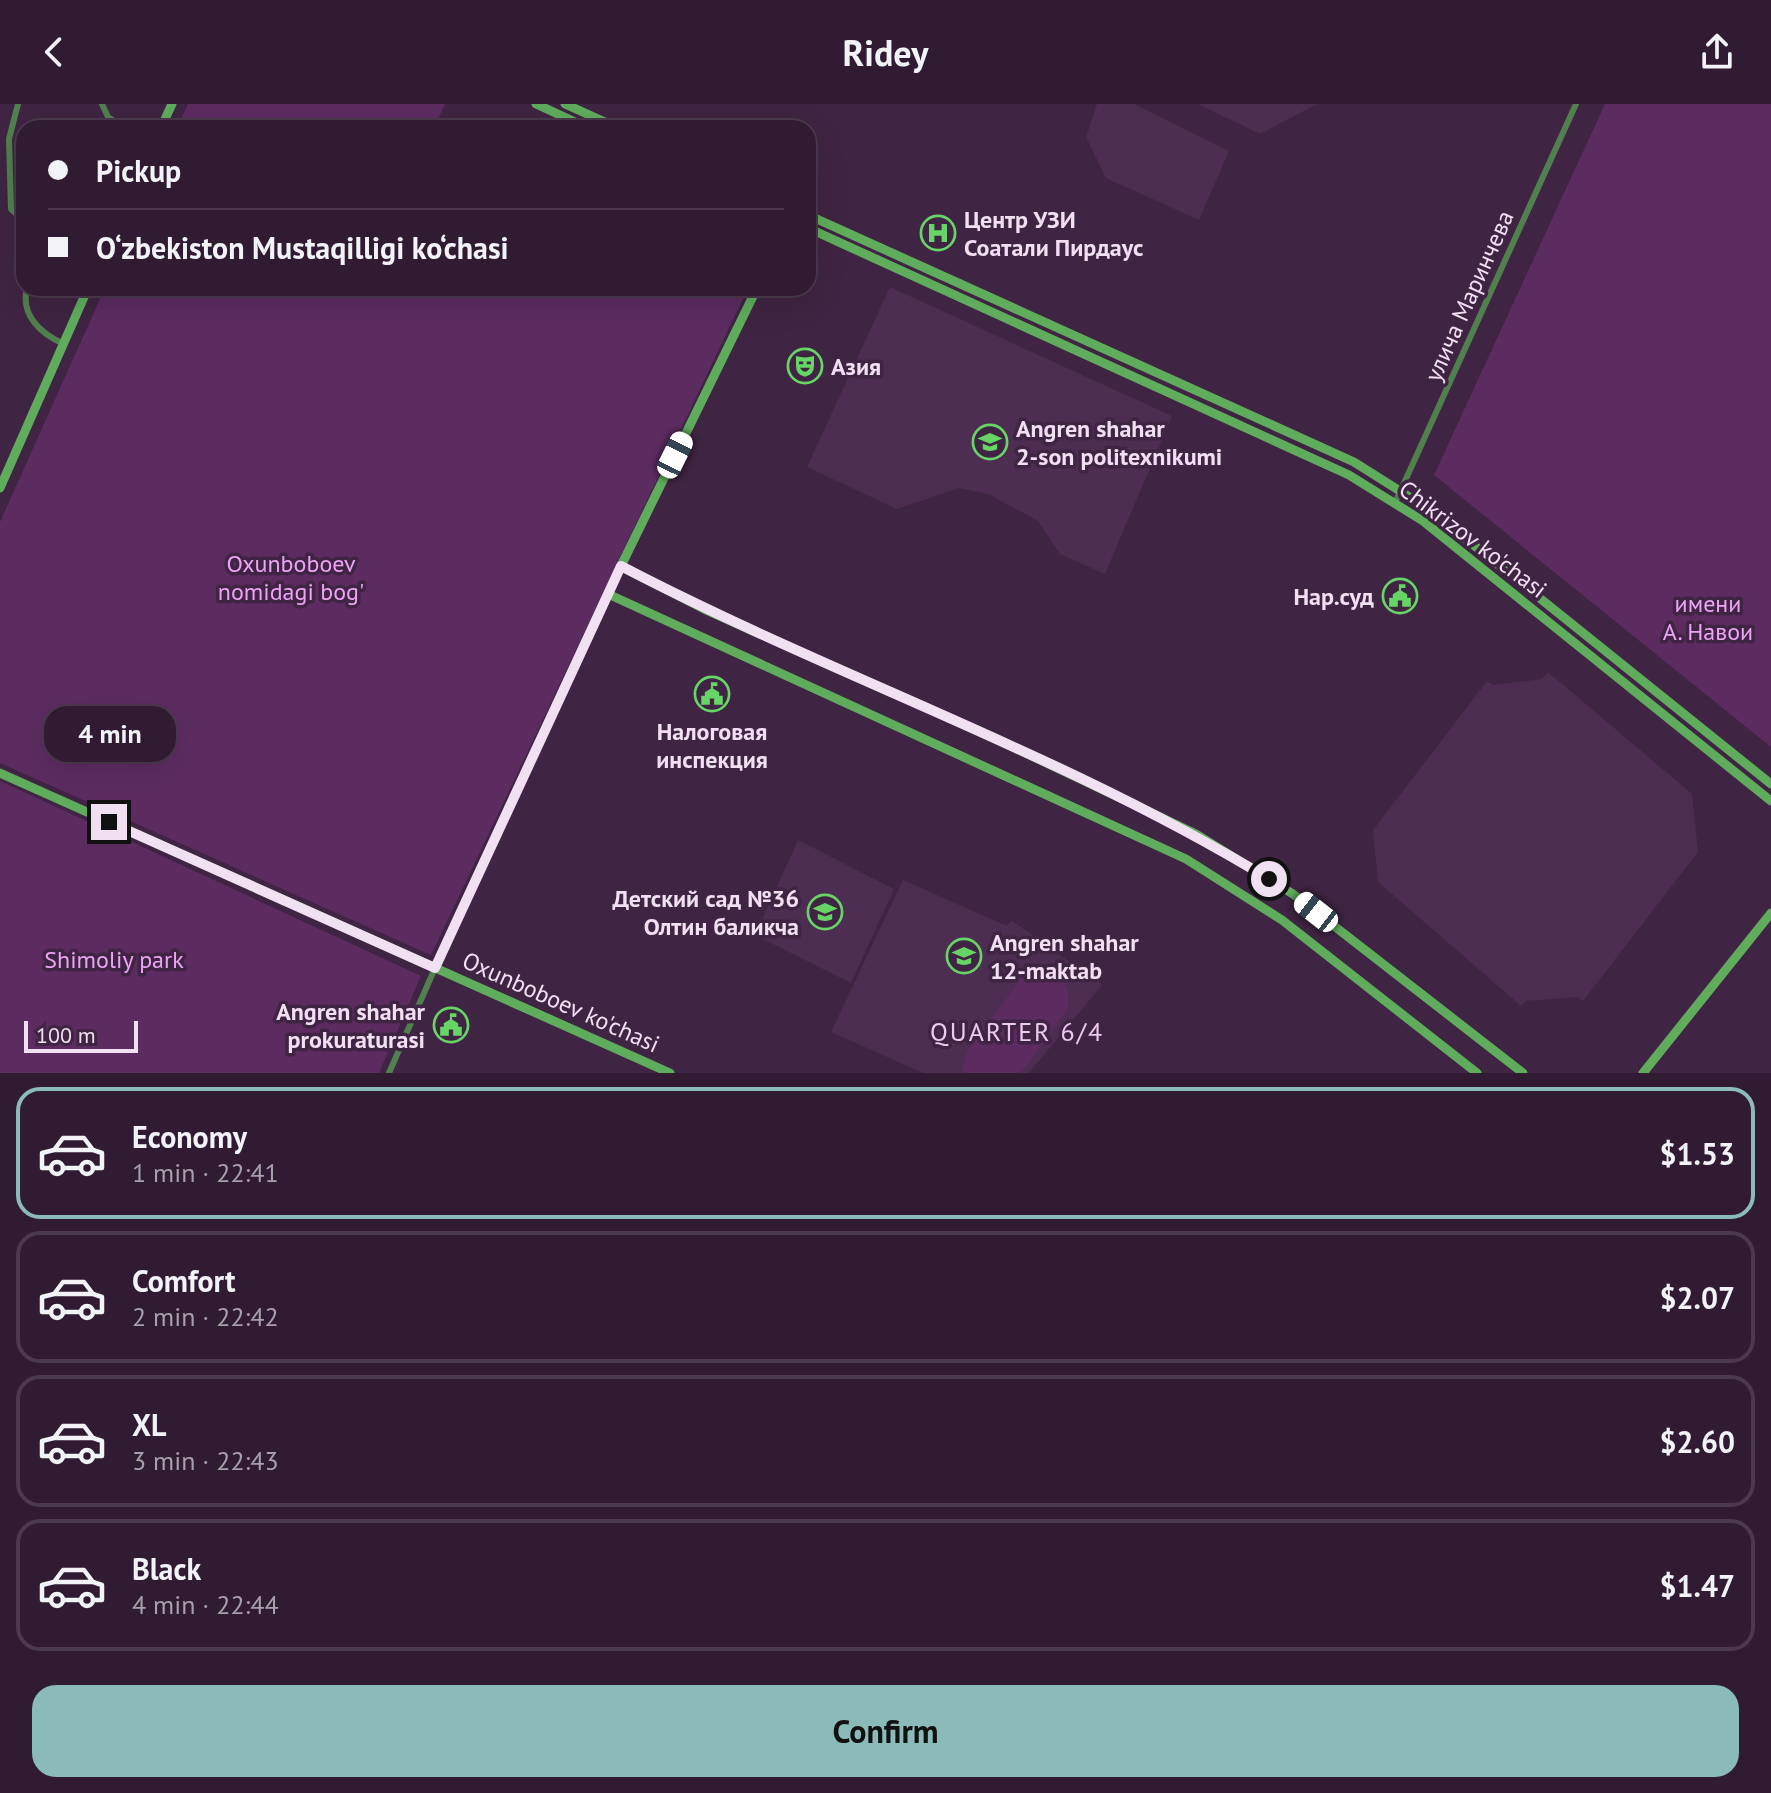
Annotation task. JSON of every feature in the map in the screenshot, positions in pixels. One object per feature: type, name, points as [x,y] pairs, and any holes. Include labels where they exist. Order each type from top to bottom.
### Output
[{"type":"main road","points":[[536,104],[569,119],[570,106],[601,120]]},
{"type":"main road","name":"Chikrizov ko'chasi","points":[[816,219],[1354,462],[1401,490],[1771,784]]},
{"type":"main road","name":"Chikrizov ko'chasi","points":[[816,232],[1349,475],[1423,521],[1771,801]]},
{"type":"main road","points":[[0,488],[3,473],[85,296]]},
{"type":"main road","points":[[435,968],[621,566],[753,296]]},
{"type":"main road","points":[[621,566],[708,611],[977,730],[1196,834],[1293,894],[1523,1073]]},
{"type":"main road","points":[[608,594],[1186,859],[1282,920],[1477,1073]]},
{"type":"main road","name":"Oxunboboev ko'chasi","points":[[0,773],[670,1073]]},
{"type":"main road","points":[[1643,1073],[1771,913]]},
{"type":"street","points":[[16,214],[11,209],[9,139],[18,104]]},
{"type":"street","points":[[102,104],[112,120]]},
{"type":"street","points":[[1564,104],[1575,106]]},
{"type":"street","name":"улича Маринчева","points":[[1395,503],[1575,106]]},
{"type":"street","points":[[27,296],[27,311],[40,330],[64,344]]},
{"type":"street","points":[[389,1073],[435,968]]},
{"type":"shaded area","points":[[1097,104],[1134,104],[1229,151],[1199,220],[1106,178],[1086,137]]},
{"type":"shaded area","points":[[1198,104],[1317,104],[1260,134]]},
{"type":"shaded area","name":"Angren shahar 2-son politexnikumi","points":[[890,287],[1172,416],[1105,574],[1060,554],[1038,521],[988,494],[959,488],[897,509],[807,467]]},
{"type":"shaded area","points":[[1548,672],[1692,794],[1698,852],[1583,1001],[1577,997],[1526,1001],[1521,1006],[1378,882],[1373,830],[1487,681],[1493,685],[1542,679]]},
{"type":"shaded area","name":"Детский сад №36 Олтин баликча","points":[[798,840],[894,889],[851,983],[755,935]]},
{"type":"shaded area","name":"Angren shahar 12-maktab","points":[[903,880],[1007,926],[1011,920],[1102,985],[1029,1073],[923,1073],[831,1032]]},
{"type":"green space","points":[[188,104],[445,104],[438,120],[181,120]]},
{"type":"green space","name":"имени А. Навои","points":[[1605,104],[1771,104],[1771,747],[1434,475]]},
{"type":"green space","name":"Oxunboboev nomidagi bog'","points":[[101,296],[744,296],[431,955],[0,763],[0,522]]},
{"type":"green space","name":"Shimoliy park","points":[[0,781],[421,976],[379,1073],[0,1073]]},
{"type":"green space","points":[[1040,969],[1060,977],[1064,982],[1068,995],[1067,1010],[1021,1073],[962,1073],[967,1052],[1022,977]]},
{"type":"place","name":"Центр УЗИ Соатали Пирдаус","points":[[938,233]]},
{"type":"place","name":"Азия","points":[[805,366]]},
{"type":"place","name":"Angren shahar 2-son politexnikumi","points":[[990,442]]},
{"type":"place","name":"Нар.суд","points":[[1400,596]]},
{"type":"place","name":"Налоговая инспекция","points":[[712,694]]},
{"type":"place","name":"Детский сад №36 Олтин баликча","points":[[825,912]]},
{"type":"place","name":"Angren shahar 12-maktab","points":[[964,956]]},
{"type":"place","name":"Angren shahar prokuraturasi","points":[[451,1025]]},
{"type":"district","name":"QUARTER 6/4","points":[[1017,1031]]},
{"type":"route","points":[[109,822],[435,968],[621,566],[708,611],[977,730],[1196,834],[1269,879]]}]
